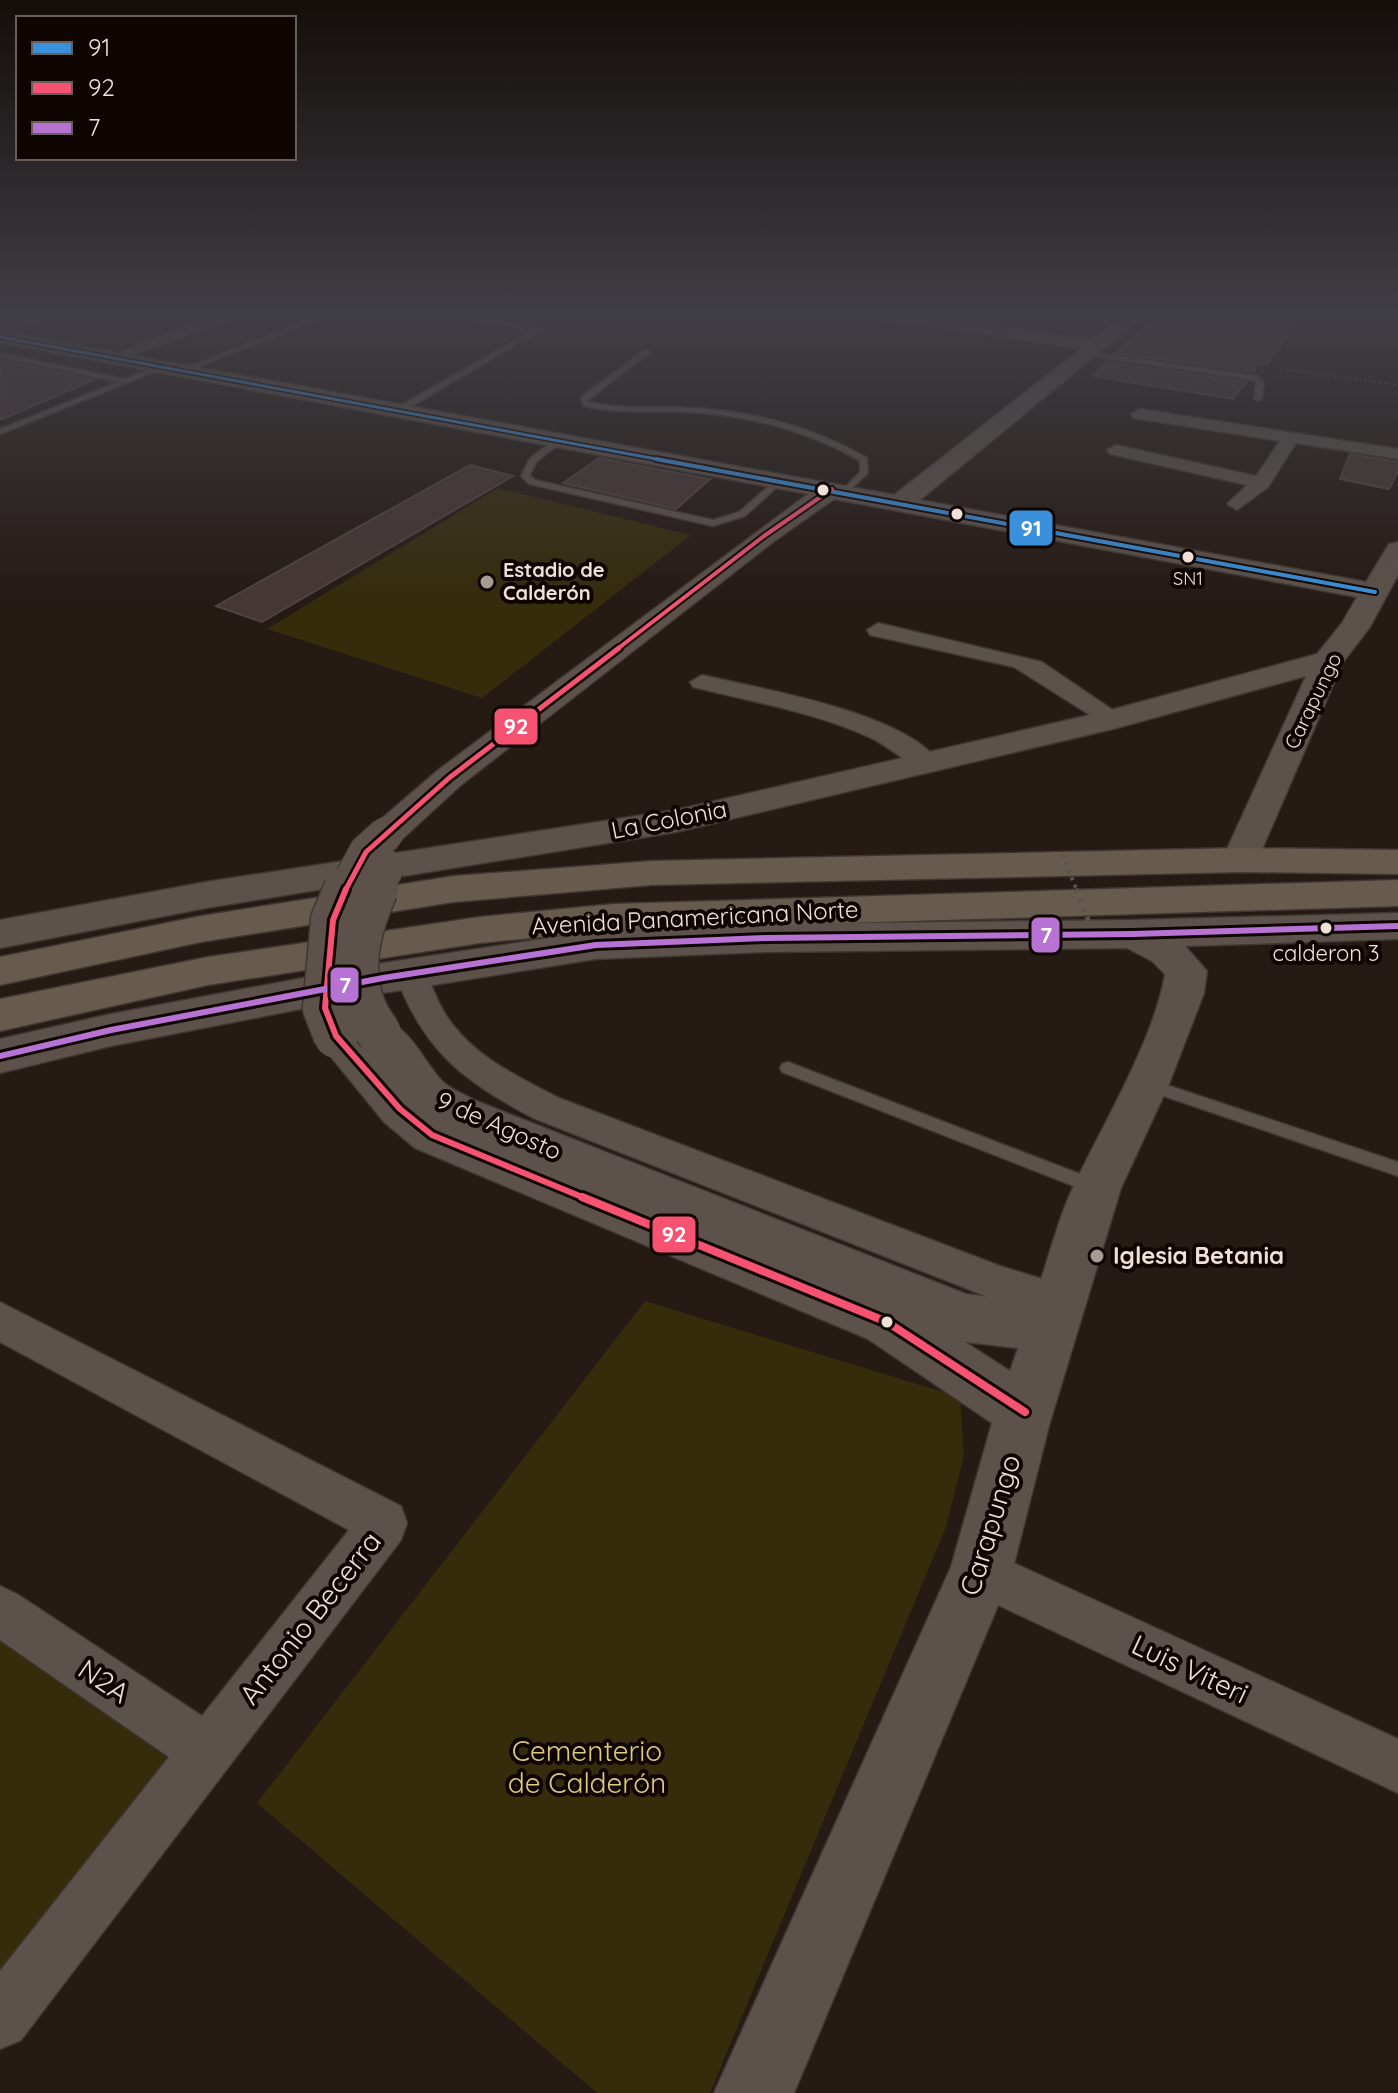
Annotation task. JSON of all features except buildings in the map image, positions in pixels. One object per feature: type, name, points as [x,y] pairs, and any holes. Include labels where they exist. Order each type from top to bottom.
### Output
[{"type":"highway","name":"Avenida Panamericana Norte","points":[[0,971],[201,929],[454,889],[652,873],[1241,860],[1398,862]]},
{"type":"highway","name":"Avenida Panamericana Norte","points":[[0,1015],[208,971],[480,930],[614,917],[1398,893]]},
{"type":"main road","points":[[399,410],[1375,592]]},
{"type":"main road","points":[[901,502],[1018,410]]},
{"type":"main road","name":"9 de Agosto","points":[[843,491],[400,835],[395,855],[371,898],[356,965],[358,1035],[400,1109],[432,1135],[887,1322],[1025,1412]]},
{"type":"main road","name":"Carapungo","points":[[1241,860],[1328,660],[1355,627],[1398,550]]},
{"type":"main road","name":"La Colonia","points":[[0,934],[206,895],[676,821],[1113,719],[1328,660]]},
{"type":"main road","name":"Avenida Panamericana Norte","points":[[0,1056],[111,1030],[411,974],[596,945],[766,938],[1115,938],[1398,926]]},
{"type":"main road","name":"Carapungo","points":[[754,2093],[981,1572],[1025,1412],[1097,1188],[1146,1084],[1183,993],[1220,957],[1265,931]]},
{"type":"main road","points":[[1115,938],[1166,951],[1186,971],[1183,993]]},
{"type":"main road","name":"9 de Agosto","points":[[358,1035],[428,1096],[458,1113],[965,1318],[1017,1324],[1058,1307]]},
{"type":"street","points":[[1140,414],[1398,454]]},
{"type":"street","points":[[1237,504],[1261,483],[1292,436]]},
{"type":"street","points":[[1116,450],[1261,483]]},
{"type":"street","points":[[878,630],[1021,662],[1113,719]]},
{"type":"street","points":[[702,682],[815,711],[898,739],[926,762]]},
{"type":"street","points":[[411,974],[420,1001],[438,1034],[485,1076],[546,1108],[1058,1307]]},
{"type":"street","name":"Antonio Becerra","points":[[0,1321],[384,1523],[0,2019]]},
{"type":"street","name":"Luis Viteri","points":[[981,1572],[1398,1766]]},
{"type":"street","name":"N2A","points":[[0,1611],[207,1751]]},
{"type":"lane","points":[[0,432],[55,410]]},
{"type":"lane","points":[[670,410],[695,410],[752,420],[833,442],[864,460],[864,473],[843,491]]},
{"type":"lane","points":[[559,440],[533,460],[525,476],[532,482],[713,523],[730,521],[752,508],[781,480]]},
{"type":"lane","points":[[788,1068],[1097,1188]]},
{"type":"lane","points":[[1146,1084],[1398,1169]]},
{"type":"path","points":[[1063,855],[1115,938]]},
{"type":"green space","name":"Estadio de Calderón","points":[[498,488],[691,535],[482,698],[267,629]]},
{"type":"green space","name":"Cementerio de Calderón","points":[[645,1301],[960,1397],[964,1456],[946,1527],[710,2093],[597,2093],[257,1803]]},
{"type":"green space","points":[[0,1637],[173,1762],[0,1985]]},
{"type":"transit line","name":"91","points":[[392,410],[1375,592]]},
{"type":"transit line","name":"92","points":[[832,489],[764,536],[449,778],[366,852],[352,875],[333,920],[325,1008],[336,1036],[355,1060],[400,1109],[432,1135],[887,1322],[1025,1412]]},
{"type":"transit line","name":"7","points":[[0,1056],[111,1030],[383,978],[596,945],[766,938],[1133,934],[1398,926]]},
{"type":"place","name":"SN1","points":[[1188,557]]},
{"type":"place","name":"Estadio de Calderón","points":[[487,582]]},
{"type":"place","name":"calderon 3","points":[[1326,928]]},
{"type":"place","name":"Iglesia Betania","points":[[1097,1256]]}]
